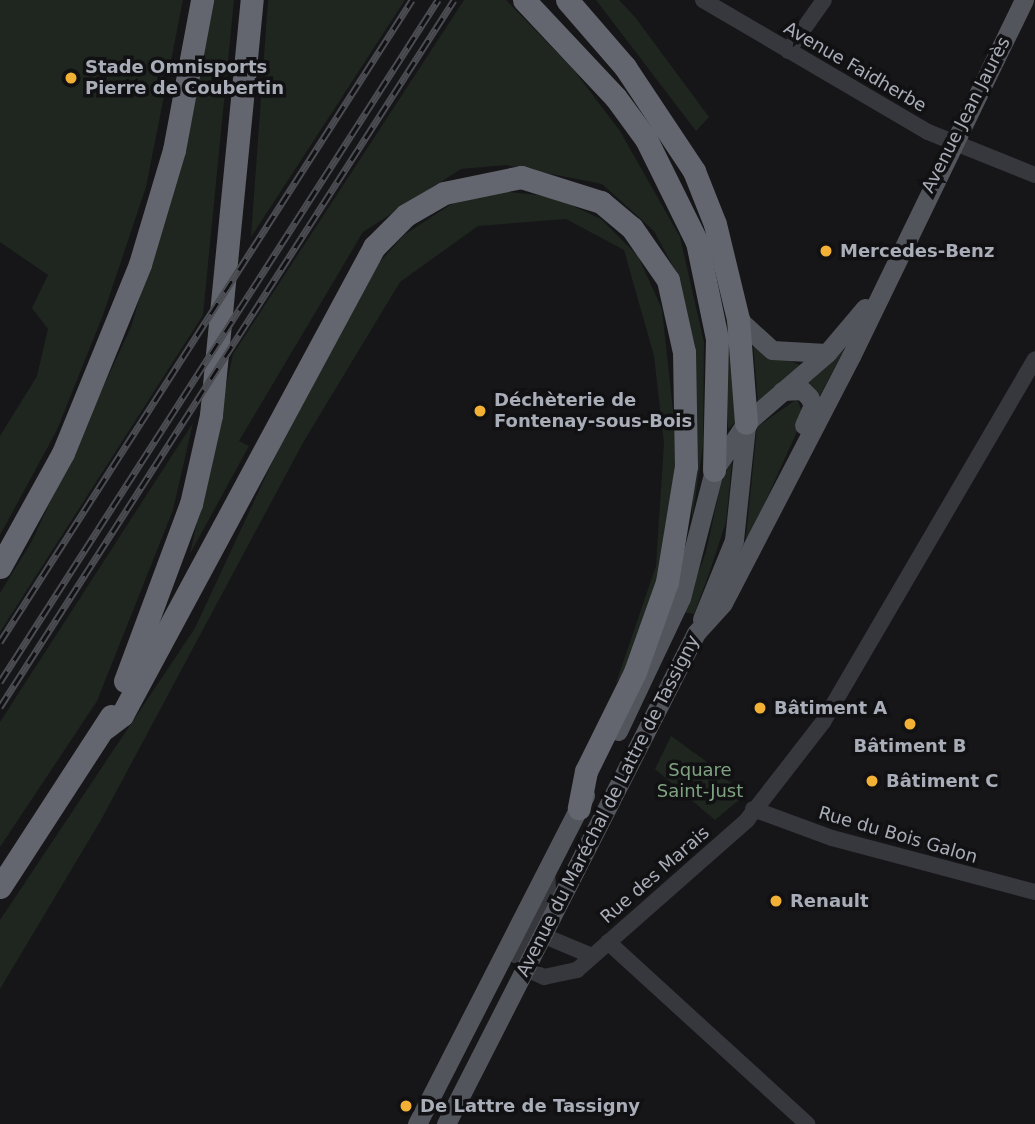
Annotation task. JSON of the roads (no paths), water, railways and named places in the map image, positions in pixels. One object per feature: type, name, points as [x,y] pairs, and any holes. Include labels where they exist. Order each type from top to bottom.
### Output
[{"type":"highway","points":[[0,568],[63,453],[140,264],[174,150],[202,0]]},
{"type":"highway","points":[[0,887],[105,728],[178,542],[211,415],[252,0]]},
{"type":"highway","points":[[524,0],[617,98],[646,139],[697,242],[717,339],[714,470]]},
{"type":"highway","points":[[567,0],[625,68],[694,171],[738,319],[746,423]]},
{"type":"highway","points":[[105,728],[122,715],[374,247],[406,215],[444,193],[521,177],[601,202],[632,228],[668,280],[684,352],[686,466],[667,582],[635,672],[586,771],[579,808]]},
{"type":"main road","name":"Avenue Jean Jaurès","points":[[909,230],[1024,0]]},
{"type":"main road","name":"Avenue du Maréchal de Lattre de Tassigny","points":[[446,1124],[696,632],[723,603],[909,230]]},
{"type":"main road","name":"Avenue du Maréchal de Lattre de Tassigny","points":[[417,1124],[579,808],[681,598],[714,470],[746,423],[827,353],[879,292]]},
{"type":"main road","points":[[738,319],[772,350],[827,353]]},
{"type":"main road","points":[[782,391],[802,390],[813,405],[784,482]]},
{"type":"main road","points":[[696,632],[734,540],[746,423]]},
{"type":"street","name":"Avenue Faidherbe","points":[[703,0],[952,144],[1035,175]]},
{"type":"street","points":[[788,51],[824,0]]},
{"type":"street","name":"Rue des Marais","points":[[524,968],[544,977],[577,970],[753,809],[815,734],[1030,381],[1035,359]]},
{"type":"street","name":"Rue du Bois Galon","points":[[753,809],[832,838],[1035,892]]},
{"type":"street","points":[[524,968],[517,954],[548,892],[547,866]]},
{"type":"street","points":[[542,935],[592,956]]},
{"type":"street","points":[[608,942],[807,1124]]},
{"type":"railway","points":[[0,642],[412,0]]},
{"type":"railway","points":[[0,682],[438,0]]},
{"type":"railway","points":[[0,707],[454,0]]},
{"type":"place","name":"Stade Omnisports Pierre de Coubertin","points":[[71,78]]},
{"type":"place","name":"Mercedes-Benz","points":[[826,251]]},
{"type":"place","name":"Déchèterie de Fontenay-sous-Bois","points":[[480,411]]},
{"type":"place","name":"Bâtiment A","points":[[760,708]]},
{"type":"place","name":"Bâtiment B","points":[[910,724]]},
{"type":"place","name":"Bâtiment C","points":[[872,781]]},
{"type":"place","name":"Renault","points":[[776,901]]},
{"type":"place","name":"De Lattre de Tassigny","points":[[406,1106]]},
{"type":"park label","name":"Square Saint-Just","points":[[700,781]]}]
